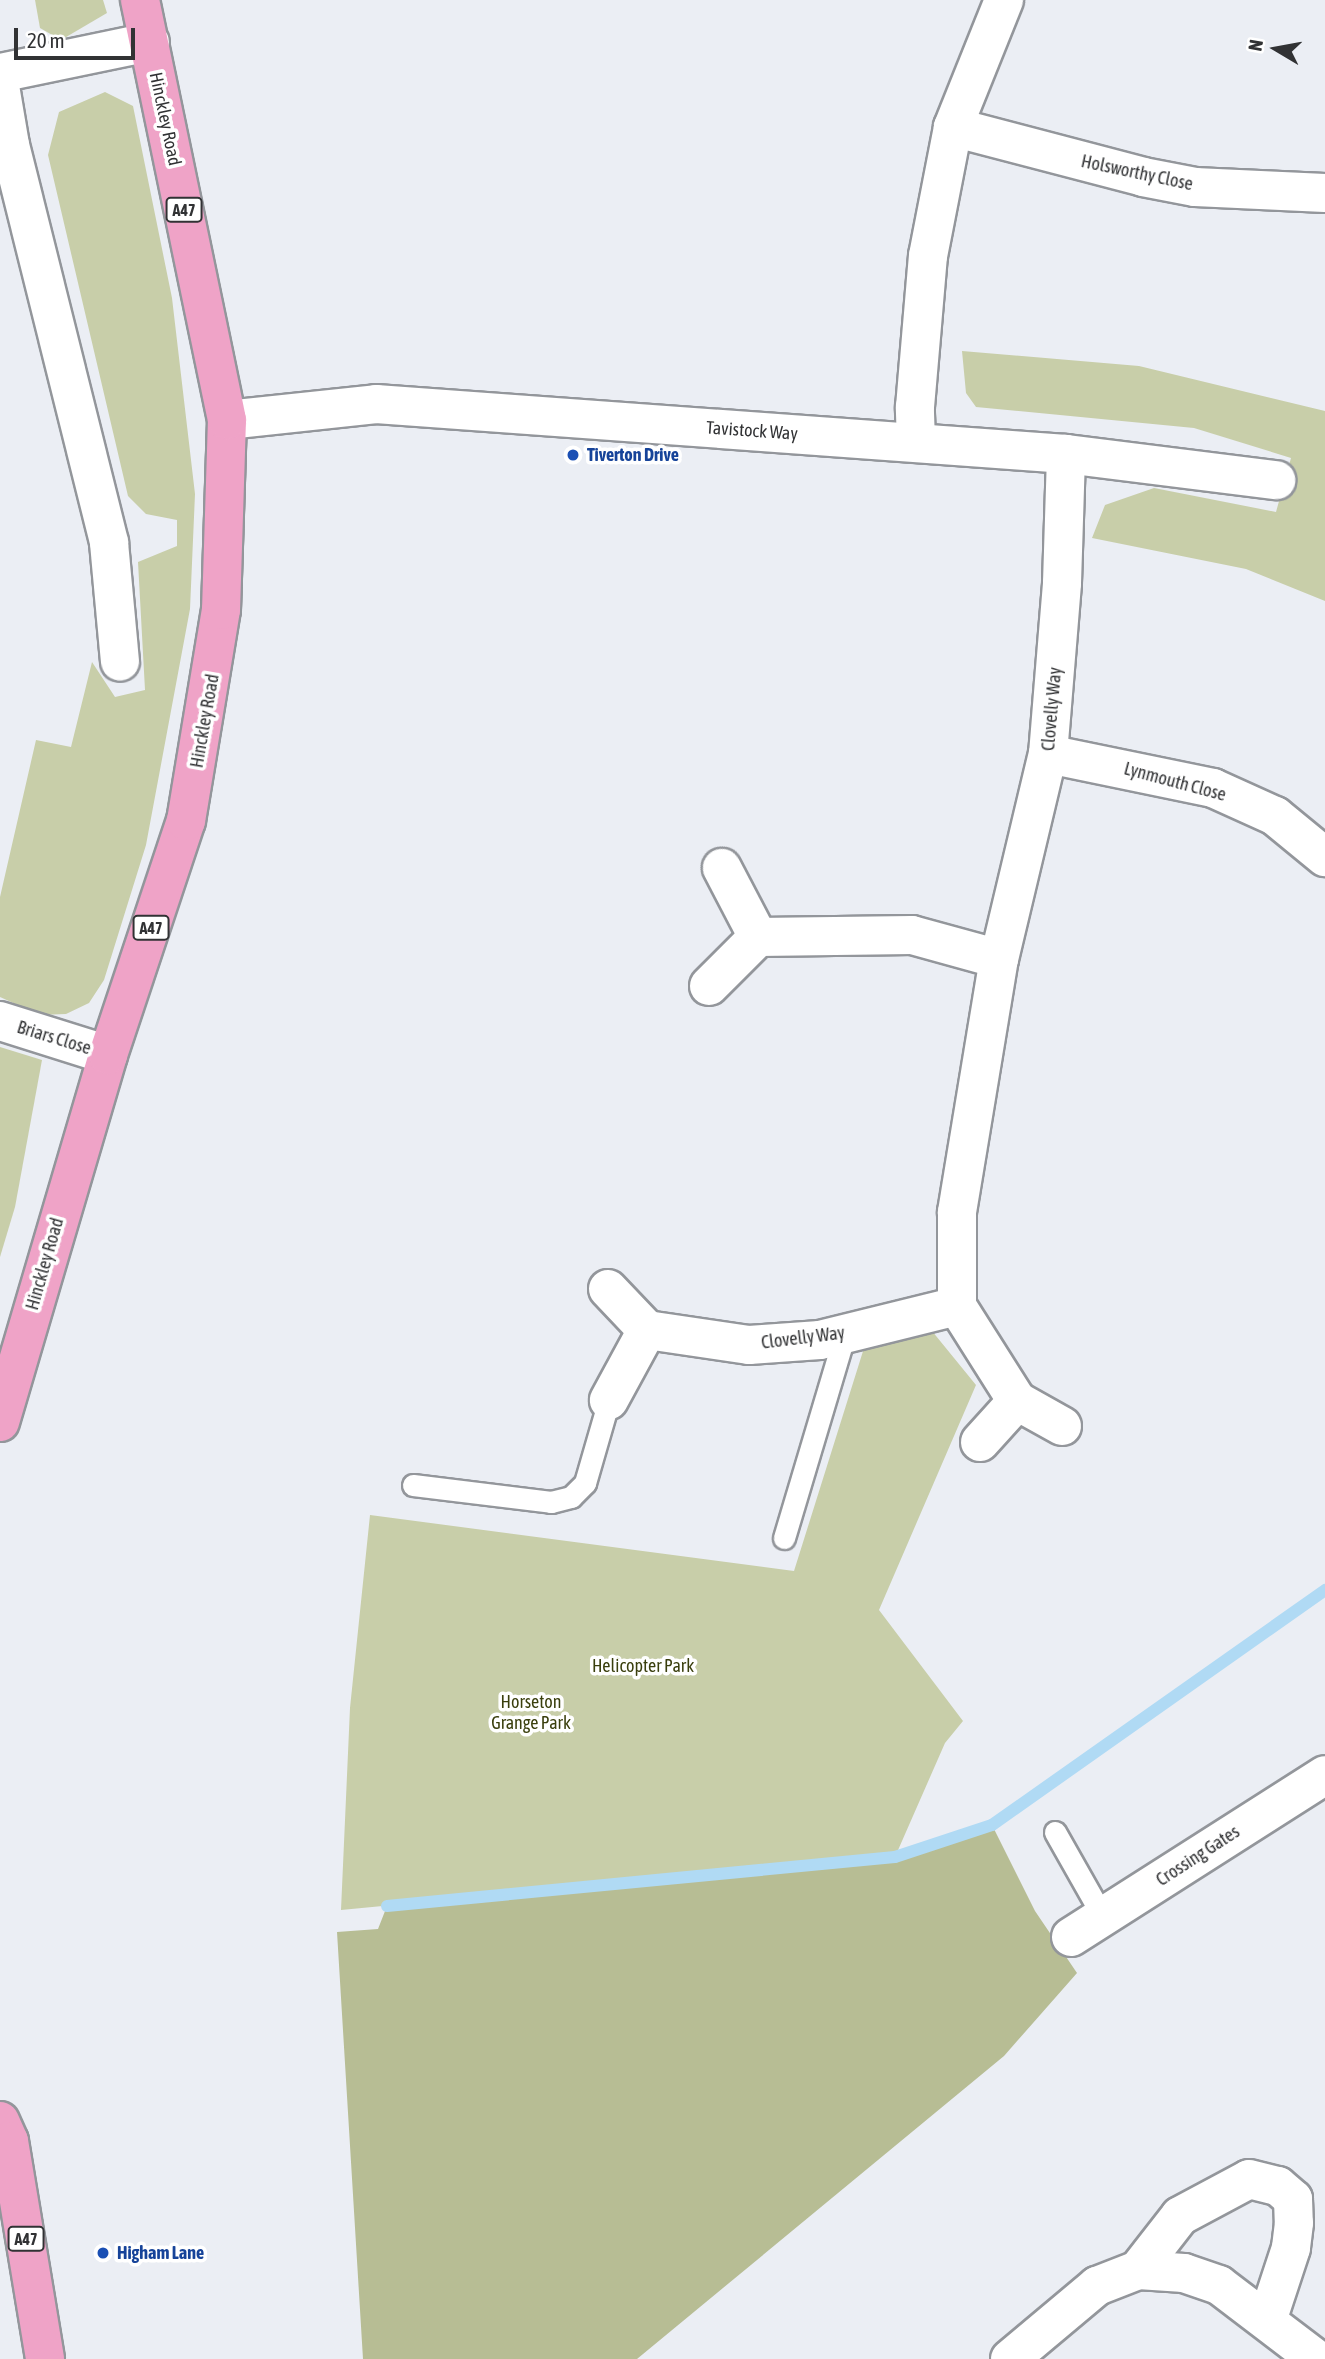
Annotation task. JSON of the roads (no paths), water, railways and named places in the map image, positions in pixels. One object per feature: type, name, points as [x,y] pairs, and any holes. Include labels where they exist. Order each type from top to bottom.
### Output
[{"type":"main road","name":"Hinckley Road","points":[[0,1422],[108,1055],[191,795],[220,621],[227,420],[140,0]]},
{"type":"main road","name":"A47","points":[[0,2121],[9,2141],[45,2359]]},
{"type":"street","points":[[916,442],[915,407],[928,256],[953,127],[1004,0]]},
{"type":"street","points":[[0,73],[150,42]]},
{"type":"street","points":[[0,86],[10,145],[109,542],[120,661]]},
{"type":"street","name":"Holsworthy Close","points":[[953,127],[1143,177],[1195,187],[1325,193]]},
{"type":"street","name":"Tavistock Way","points":[[227,420],[376,404],[1066,454],[1276,480]]},
{"type":"street","name":"Clovelly Way","points":[[647,1330],[749,1345],[845,1334],[957,1306],[957,1212],[999,958],[1048,754],[1062,583],[1066,454]]},
{"type":"street","name":"Lynmouth Close","points":[[1048,754],[1213,789],[1275,816],[1325,857]]},
{"type":"street","points":[[722,868],[758,937]]},
{"type":"street","points":[[709,986],[758,937],[912,935],[999,958]]},
{"type":"street","name":"Briars Close","points":[[0,1021],[108,1055]]},
{"type":"street","points":[[608,1289],[647,1330],[609,1400]]},
{"type":"street","points":[[957,1306],[1017,1401],[1062,1426]]},
{"type":"street","points":[[980,1442],[1017,1401]]},
{"type":"street","name":"Crossing Gates","points":[[1071,1937],[1325,1774]]},
{"type":"street","points":[[1138,2270],[1180,2216],[1249,2179],[1278,2186],[1293,2199],[1294,2223],[1268,2318]]},
{"type":"street","points":[[1010,2359],[1097,2286],[1138,2270],[1184,2273],[1219,2285],[1268,2318],[1316,2359]]},
{"type":"lane","points":[[784,1538],[845,1334]]},
{"type":"lane","points":[[413,1485],[551,1502],[571,1497],[585,1483],[609,1400]]},
{"type":"lane","points":[[1055,1832],[1103,1917]]},
{"type":"waterway","points":[[387,1906],[895,1857],[992,1825],[1325,1590]]},
{"type":"place","name":"Tiverton Drive","points":[[573,455]]},
{"type":"place","name":"Higham Lane","points":[[103,2253]]},
{"type":"park label","name":"Helicopter Park","points":[[643,1666]]},
{"type":"park label","name":"Horseton Grange Park","points":[[531,1713]]}]
